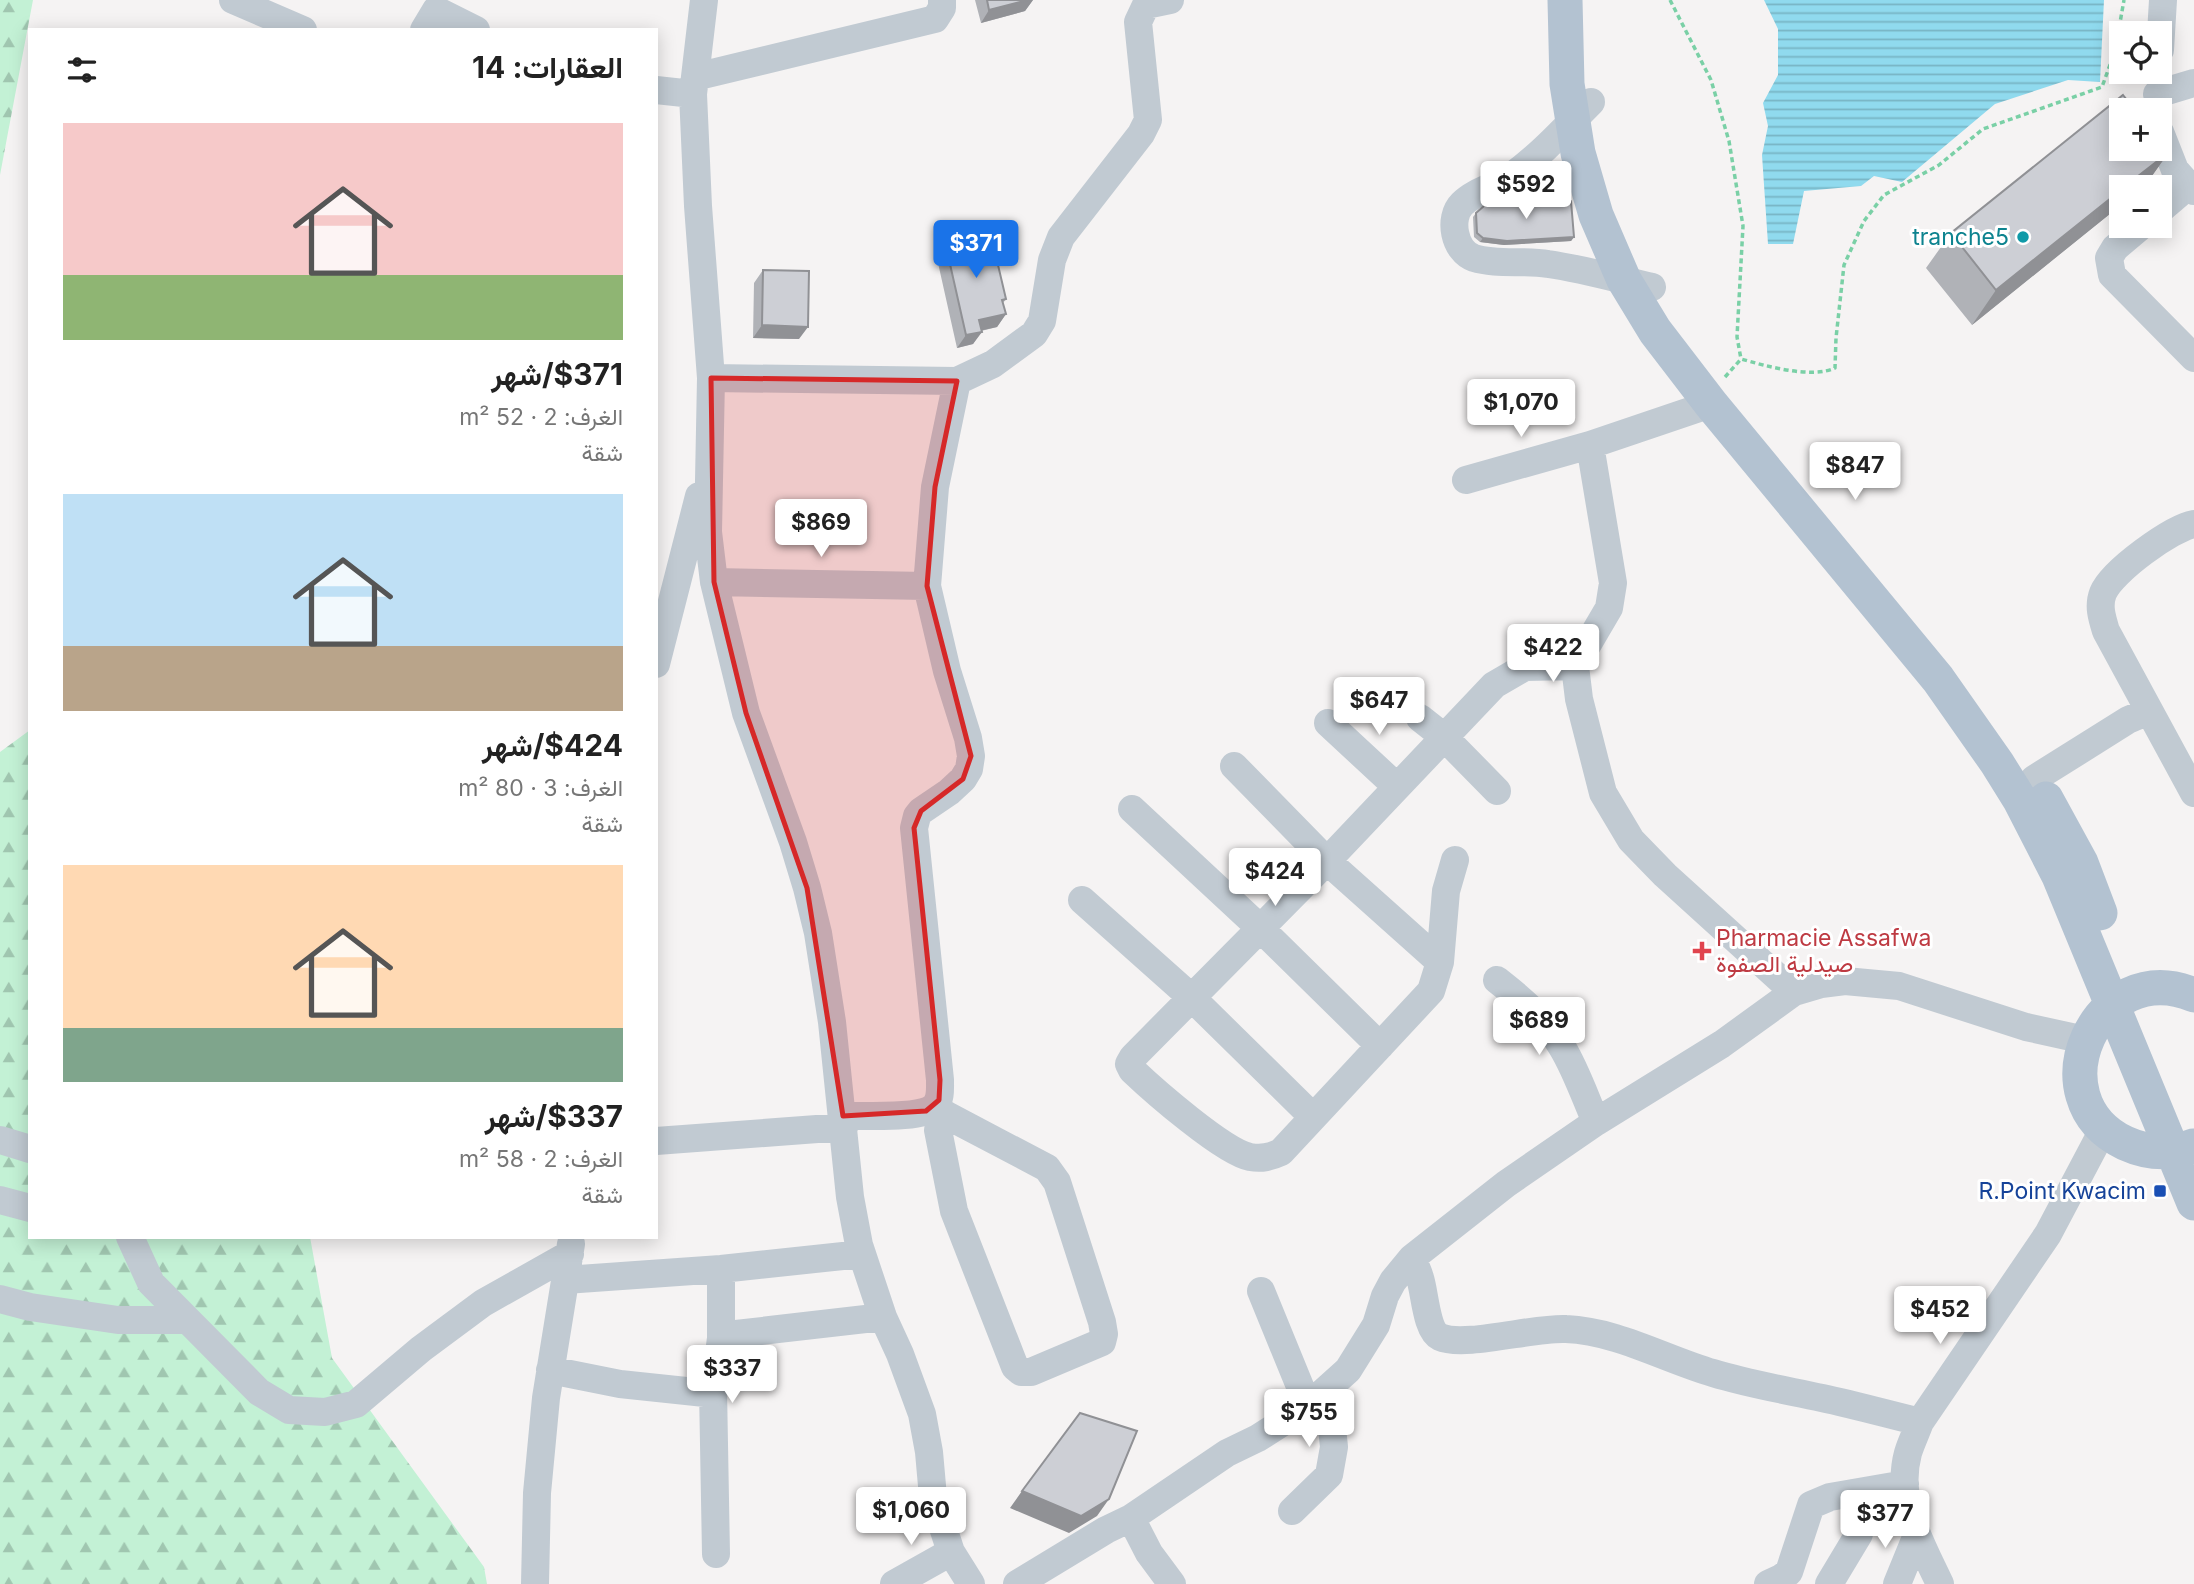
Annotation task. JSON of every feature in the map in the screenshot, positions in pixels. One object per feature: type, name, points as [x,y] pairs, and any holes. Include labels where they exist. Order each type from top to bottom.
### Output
[{"type":"main road","points":[[1565,0],[1565,47],[1581,112]]},
{"type":"main road","points":[[1589,0],[1578,153],[1596,215],[1638,283],[1655,331],[1725,382],[1981,702],[2034,779],[2081,863],[2123,999]]},
{"type":"main road","points":[[1725,382],[1976,731],[2020,800],[2123,999],[2187,1146],[2194,1203]]},
{"type":"main road","points":[[2187,1146],[2154,1152],[2118,1139],[2104,1128],[2090,1109],[2081,1087],[2080,1063],[2085,1040],[2096,1020],[2123,999],[2157,988],[2183,990],[2194,995]]},
{"type":"street","points":[[233,0],[298,28]]},
{"type":"street","points":[[704,0],[694,86],[698,206],[711,378],[708,532],[714,582],[746,713],[807,888],[820,946],[850,1197],[862,1254],[883,1317],[922,1414],[928,1443],[933,1497],[951,1552],[971,1584]]},
{"type":"street","points":[[658,90],[694,86],[934,19],[942,8],[942,0]]},
{"type":"street","points":[[711,378],[957,381],[993,364],[1034,334],[1042,321],[1056,247],[1073,220],[1141,134],[1149,120],[1138,22],[1146,5],[1170,0]]},
{"type":"street","points":[[2162,21],[2163,0]]},
{"type":"street","points":[[424,13],[470,28]]},
{"type":"street","points":[[2157,92],[2194,83]]},
{"type":"street","points":[[1581,112],[1536,157],[1510,177],[1482,190],[1461,205],[1456,217],[1459,247],[1472,257],[1548,263],[1638,283]]},
{"type":"street","points":[[2171,161],[2175,170],[2191,188],[2172,201]]},
{"type":"street","points":[[2127,238],[2115,248],[2109,258],[2112,275],[2194,358]]},
{"type":"street","points":[[658,1141],[939,1111],[1048,1168],[1057,1182],[1102,1322],[1102,1342],[1031,1372],[1021,1372],[1015,1367],[954,1211],[938,1130],[939,1111],[940,1080],[914,828],[921,811],[950,792],[962,779],[969,769],[971,756],[927,586],[934,486],[957,381]]},
{"type":"street","points":[[1466,480],[1590,445],[1725,382]]},
{"type":"street","points":[[1590,445],[1613,583],[1609,608],[1575,666],[1579,699],[1603,793],[1625,832],[1665,875],[1794,992]]},
{"type":"street","points":[[658,656],[681,558],[710,456]]},
{"type":"street","points":[[2194,524],[2180,528],[2119,573],[2104,590],[2101,603],[2101,615],[2106,631],[2194,793]]},
{"type":"street","points":[[714,582],[927,586]]},
{"type":"street","points":[[1455,860],[1446,891],[1440,962],[1431,990],[1281,1152],[1268,1158],[1249,1157],[1229,1150],[1132,1070],[1129,1064],[1133,1057],[1327,861],[1494,685],[1525,667],[1575,666]]},
{"type":"street","points":[[2034,779],[2128,720],[2148,711]]},
{"type":"street","points":[[1420,718],[1444,737],[1497,791]]},
{"type":"street","points":[[1328,723],[1397,787]]},
{"type":"street","points":[[1234,766],[1327,861],[1440,962]]},
{"type":"street","points":[[1132,809],[1260,928],[1380,1046]]},
{"type":"street","points":[[1082,900],[1192,998],[1313,1118]]},
{"type":"street","points":[[1497,979],[1520,998],[1561,1044],[1596,1122]]},
{"type":"street","points":[[1017,1584],[1106,1530],[1131,1518],[1227,1453],[1258,1438],[1318,1397],[1348,1370],[1355,1360],[1376,1325],[1385,1296],[1412,1258],[1506,1184],[1596,1122],[1722,1044],[1794,992],[1821,984],[1845,981],[1899,986],[2026,1027],[2085,1040]]},
{"type":"street","points":[[1940,1584],[1909,1515],[1905,1484],[1908,1454],[1920,1422],[2048,1234],[2104,1128]]},
{"type":"street","points":[[0,1140],[28,1148]]},
{"type":"street","points":[[0,1200],[28,1207]]},
{"type":"street","points":[[125,1240],[151,1283],[259,1392],[289,1410],[325,1412],[356,1404],[421,1349],[484,1304],[568,1257],[721,1269],[862,1254]]},
{"type":"street","points":[[536,1584],[537,1493],[550,1370],[568,1257]]},
{"type":"street","points":[[1412,1258],[1420,1279],[1430,1325],[1436,1334],[1443,1338],[1460,1340],[1542,1329],[1587,1332],[1613,1338],[1686,1365],[1750,1384],[1839,1401],[1920,1422]]},
{"type":"street","points":[[716,1554],[713,1389],[721,1338],[721,1269]]},
{"type":"street","points":[[1261,1291],[1318,1397],[1334,1447],[1329,1475],[1293,1511]]},
{"type":"street","points":[[0,1299],[30,1307],[118,1320],[186,1320]]},
{"type":"street","points":[[721,1338],[739,1333],[883,1317]]},
{"type":"street","points":[[550,1370],[620,1384],[692,1393],[705,1393],[713,1389]]},
{"type":"street","points":[[1768,1584],[1789,1572],[1811,1505],[1830,1497],[1905,1484]]},
{"type":"street","points":[[1829,1584],[1859,1534],[1861,1512],[1853,1493]]},
{"type":"street","points":[[1131,1518],[1149,1553],[1172,1584]]},
{"type":"street","points":[[1897,1584],[1917,1535]]},
{"type":"street","points":[[894,1584],[951,1552]]},
{"type":"path","points":[[1670,0],[1711,80],[1729,141],[1743,226],[1737,337],[1725,382],[1799,371],[1825,373],[1835,368],[1844,265],[1864,221],[1884,195],[1939,165],[1983,129],[2102,88],[2115,51],[2124,0]]},
{"type":"highlighted area","points":[[711,378],[957,381],[935,487],[927,586],[971,756],[963,779],[921,811],[914,828],[940,1080],[939,1100],[926,1111],[843,1116],[807,888],[746,713],[714,582]]},
{"type":"green space","points":[[0,0],[33,0],[0,175]]},
{"type":"green space","points":[[28,731],[28,1239],[310,1239],[332,1358],[484,1567],[487,1584],[0,1584],[0,752]]},
{"type":"water","points":[[1764,0],[2104,0],[2100,82],[2068,80],[1995,104],[1902,182],[1874,176],[1861,186],[1804,191],[1793,244],[1768,244],[1762,155],[1768,126],[1763,103],[1778,75],[1778,29]]},
{"type":"building","points":[[987,0],[1028,0],[989,10]]},
{"type":"building","name":"tranche5","points":[[2109,106],[2109,161],[2157,161],[2139,175],[2109,175],[2109,200],[1996,290],[1951,233]]},
{"type":"building","points":[[1571,201],[1574,237],[1507,241],[1483,238],[1477,233],[1476,213],[1484,206]]},
{"type":"building","points":[[990,231],[1006,299],[1002,300],[1006,314],[979,320],[982,332],[966,335],[945,242]]},
{"type":"building","points":[[763,270],[809,271],[808,327],[762,325]]},
{"type":"building","points":[[1080,1413],[1137,1431],[1109,1499],[1081,1516],[1022,1491]]},
{"type":"place","name":"tranche5","points":[[2023,237]]},
{"type":"place","name":"Pharmacie Assafwa صيدلية الصفوة","points":[[1702,951]]},
{"type":"place","name":"R.Point Kwacim","points":[[2160,1191]]}]
